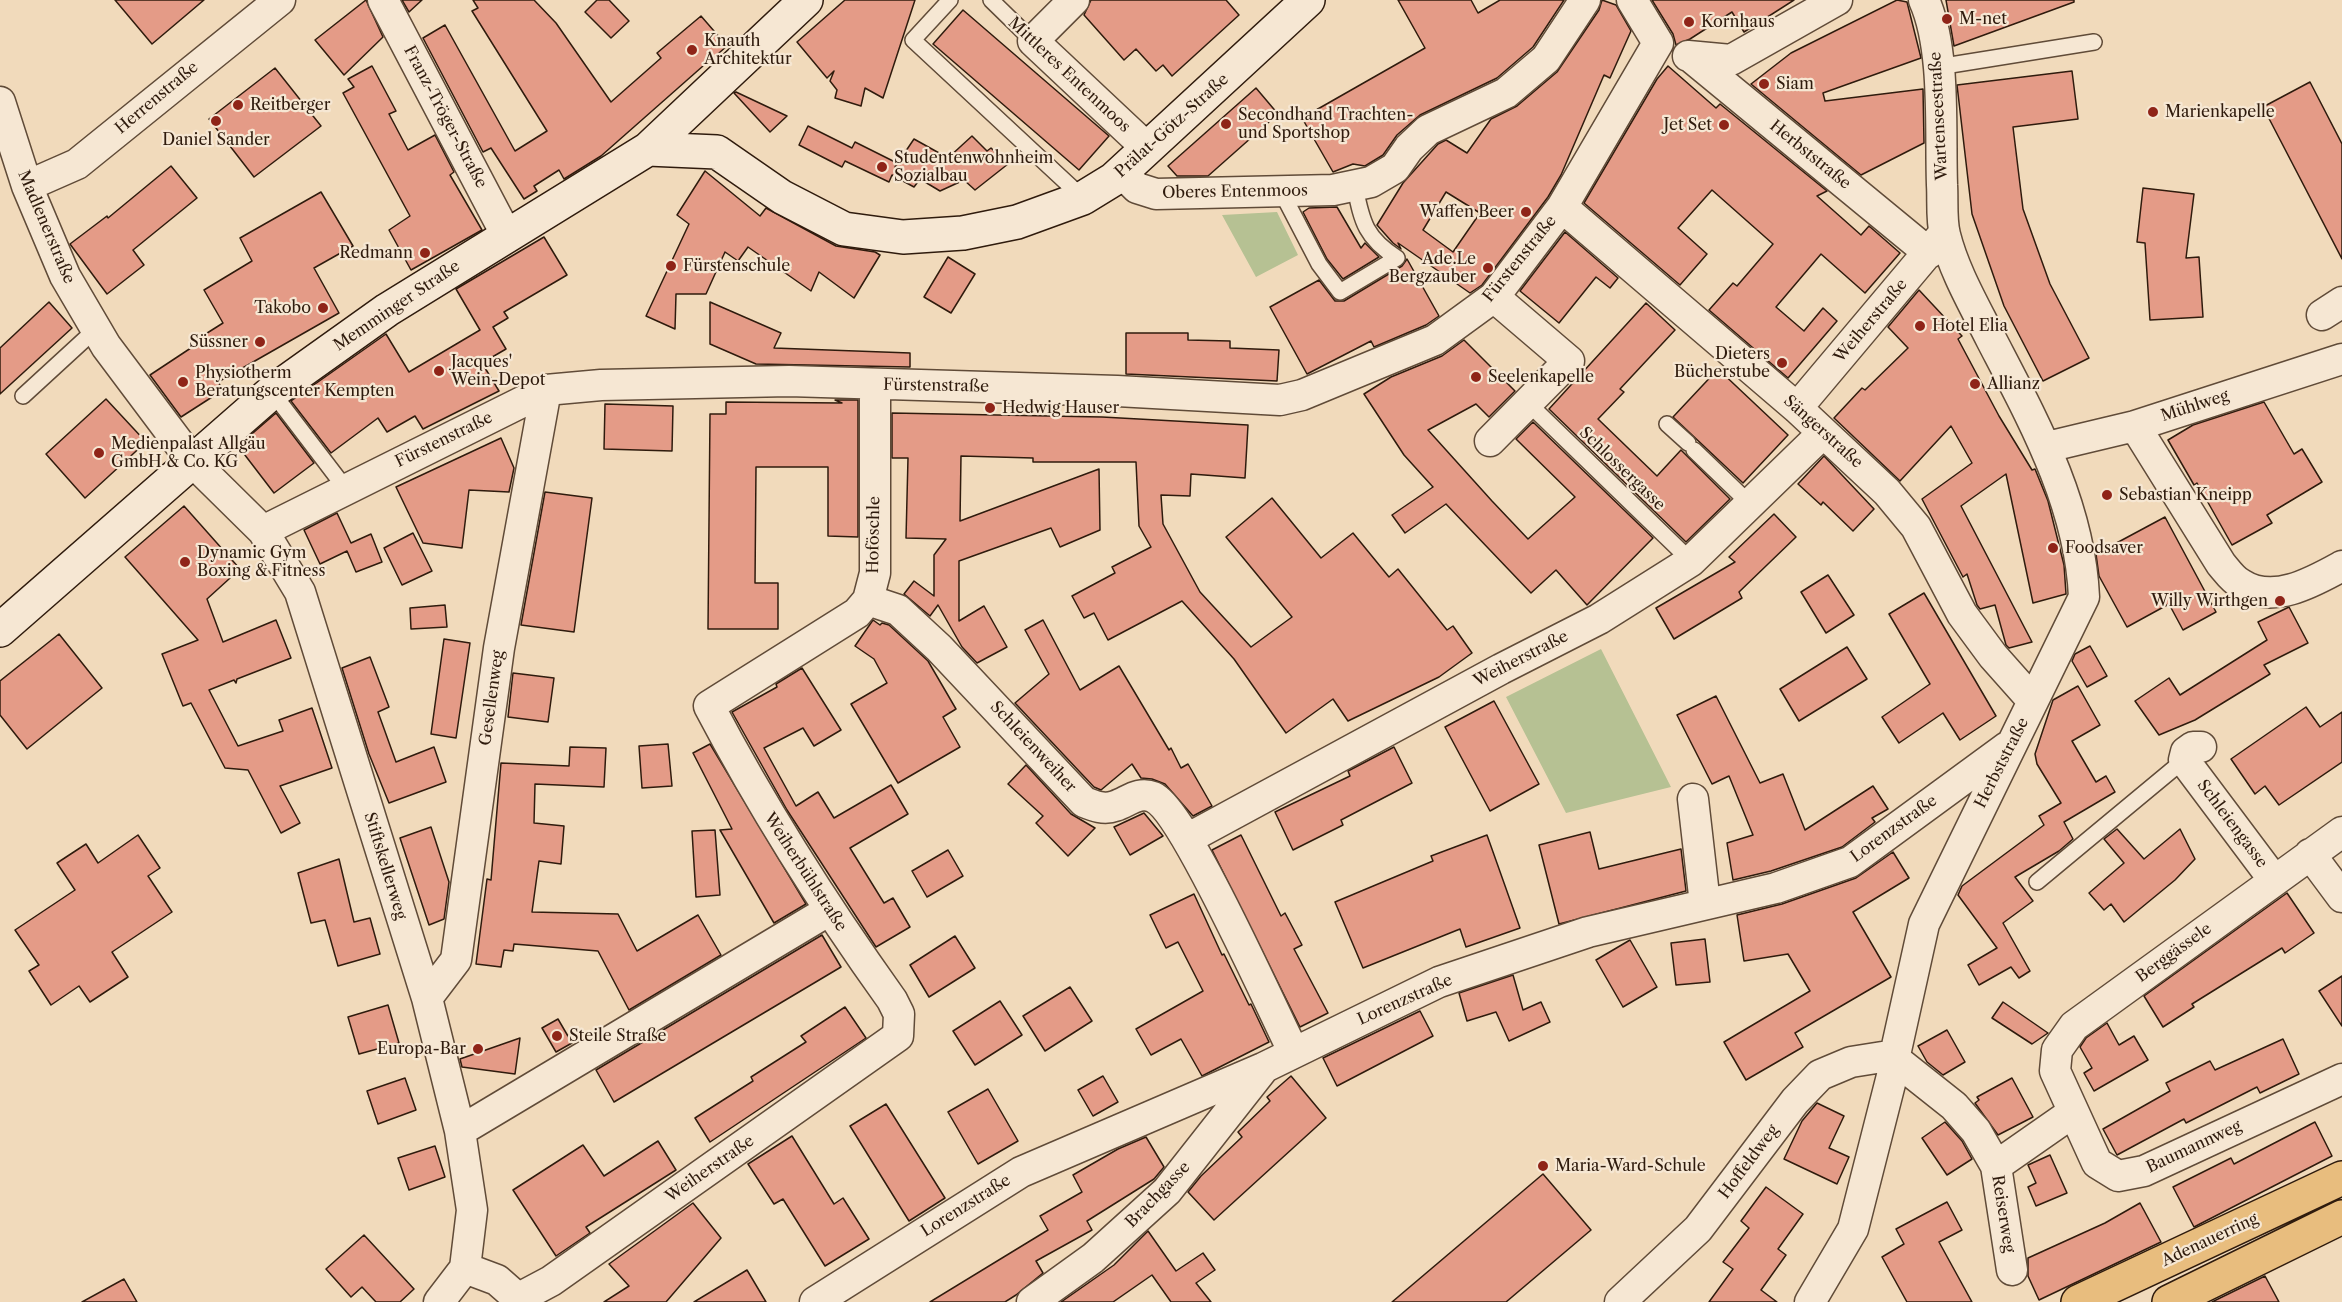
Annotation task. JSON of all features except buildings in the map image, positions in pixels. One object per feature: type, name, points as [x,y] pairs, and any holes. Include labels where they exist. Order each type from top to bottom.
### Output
[{"type":"main road","name":"Adenauerring","points":[[2078,1302],[2342,1178]]},
{"type":"main road","points":[[2169,1302],[2342,1217]]},
{"type":"street","name":"Herrenstraße","points":[[27,186],[77,164],[280,0]]},
{"type":"street","name":"Franz-Tröger-Straße","points":[[383,0],[506,234]]},
{"type":"street","name":"Memminger Straße","points":[[0,630],[273,392],[387,310],[506,234],[648,149],[806,0]]},
{"type":"street","points":[[1033,41],[1074,0]]},
{"type":"street","name":"Prälat-Götz-Straße","points":[[717,152],[782,197],[844,229],[903,237],[963,233],[1017,222],[1083,198],[1122,173],[1308,0]]},
{"type":"street","points":[[1355,188],[1395,168],[1408,148],[1428,130],[1506,93],[1546,59],[1585,0]]},
{"type":"street","points":[[1632,0],[1658,43],[1692,58],[1731,60],[1837,0]]},
{"type":"street","name":"Wartenseestraße","points":[[1924,0],[1934,30],[1938,67],[1936,243]]},
{"type":"street","name":"Mittleres Entenmoos","points":[[1033,41],[1148,149]]},
{"type":"street","name":"Fürstenstraße","points":[[263,531],[546,390],[601,385],[733,382],[1117,391],[1280,400],[1302,395],[1436,340],[1494,297],[1562,207],[1658,43]]},
{"type":"street","name":"Herbststraße","points":[[1692,58],[1936,243],[1966,291],[2047,447],[2077,538],[2084,597],[1924,924],[1895,1057],[1853,1229],[1810,1302]]},
{"type":"street","points":[[648,149],[717,152],[709,130],[706,109],[716,86]]},
{"type":"street","name":"Madlenerstraße","points":[[0,102],[27,186],[64,276],[96,329],[193,462]]},
{"type":"street","name":"Oberes Entenmoos","points":[[1122,173],[1137,188],[1156,194],[1355,188]]},
{"type":"street","name":"Sängerstraße","points":[[1562,207],[1797,408],[1887,492],[1909,518],[1962,614],[1993,656],[2033,701]]},
{"type":"street","name":"Weiherstraße","points":[[1797,408],[1936,243]]},
{"type":"street","points":[[1490,441],[1569,361],[1494,297]]},
{"type":"street","name":"Mühlweg","points":[[2047,447],[2135,426],[2342,359]]},
{"type":"street","name":"Hoföschle","points":[[868,600],[875,573],[875,385]]},
{"type":"street","name":"Gesellenweg","points":[[427,998],[456,960],[499,648],[546,390]]},
{"type":"street","points":[[2135,426],[2221,564],[2239,584],[2259,593],[2295,588],[2342,566]]},
{"type":"street","name":"Weiherstraße","points":[[1187,839],[1491,674],[1599,619],[1692,561],[1823,433]]},
{"type":"street","name":"Stiftskellerweg","points":[[193,462],[263,531],[300,592],[427,998],[460,1131],[472,1210],[465,1268]]},
{"type":"street","name":"Weiherbühlstraße","points":[[868,600],[857,613],[709,706],[771,820],[828,910],[892,1000],[899,1014],[898,1036]]},
{"type":"street","name":"Schleienweiher","points":[[868,600],[898,610],[939,648],[1084,802],[1099,808],[1114,807],[1138,795],[1150,796],[1162,802],[1187,839],[1293,1051]]},
{"type":"street","name":"Lorenzstraße","points":[[815,1302],[1021,1172],[1263,1068],[1293,1051],[1440,982],[1588,932],[1776,888],[1850,862],[2010,746]]},
{"type":"street","name":"Schleiengasse","points":[[2193,754],[2274,880],[2342,832]]},
{"type":"street","points":[[1693,799],[1705,904]]},
{"type":"street","points":[[2310,854],[2342,897]]},
{"type":"street","name":"Berggässele","points":[[2072,1113],[2055,1071],[2057,1050],[2074,1026],[2274,880]]},
{"type":"street","points":[[460,1131],[828,910]]},
{"type":"street","name":"Weiherstraße","points":[[521,1300],[898,1036]]},
{"type":"street","points":[[1895,1057],[1954,1106],[1976,1131],[1996,1166]]},
{"type":"street","name":"Hoffeldweg","points":[[1620,1302],[1698,1229],[1795,1101],[1820,1075],[1851,1062],[1895,1057]]},
{"type":"street","name":"Brachgasse","points":[[1032,1302],[1094,1258],[1167,1191],[1263,1068]]},
{"type":"street","name":"Baumannweg","points":[[2072,1113],[2097,1163],[2118,1176],[2144,1171],[2342,1079]]},
{"type":"street","name":"Reiserweg","points":[[2012,1270],[1996,1166],[2072,1113]]},
{"type":"street","points":[[439,1302],[465,1268],[497,1280],[521,1300]]},
{"type":"lane","points":[[950,0],[913,40],[1083,198]]},
{"type":"lane","name":"Mittleres Entenmoos","points":[[991,0],[1033,41]]},
{"type":"lane","points":[[1938,67],[2094,42]]},
{"type":"lane","points":[[1281,191],[1319,264],[1340,292],[1397,258],[1376,244],[1361,217],[1355,188]]},
{"type":"lane","points":[[23,396],[96,329]]},
{"type":"lane","points":[[273,392],[346,489]]},
{"type":"lane","name":"Schlossergasse","points":[[1528,403],[1692,561]]},
{"type":"lane","points":[[1667,424],[1749,503]]},
{"type":"lane","name":"Schleiengasse","points":[[2037,882],[2193,754]]},
{"type":"green space","points":[[1277,212],[1298,255],[1256,277],[1222,215]]},
{"type":"green space","points":[[1601,649],[1671,787],[1566,813],[1506,697]]},
{"type":"place","name":"M-net","points":[[1947,19]]},
{"type":"place","name":"Kornhaus","points":[[1689,22]]},
{"type":"place","name":"Knauth Architektur","points":[[692,50]]},
{"type":"place","name":"Siam","points":[[1764,84]]},
{"type":"place","name":"Reitberger","points":[[238,105]]},
{"type":"place","name":"Marienkapelle","points":[[2153,112]]},
{"type":"place","name":"Daniel Sander","points":[[216,121]]},
{"type":"place","name":"Secondhand Trachten- und Sportshop","points":[[1226,124]]},
{"type":"place","name":"Jet Set","points":[[1724,125]]},
{"type":"place","name":"Studentenwohnheim Sozialbau","points":[[882,167]]},
{"type":"place","name":"Waffen Beer","points":[[1526,212]]},
{"type":"place","name":"Redmann","points":[[425,253]]},
{"type":"place","name":"Fürstenschule","points":[[671,266]]},
{"type":"place","name":"Ade.Le Bergzauber","points":[[1488,268]]},
{"type":"place","name":"Takobo","points":[[323,308]]},
{"type":"place","name":"Hotel Elia","points":[[1920,326]]},
{"type":"place","name":"Süssner","points":[[260,342]]},
{"type":"place","name":"Dieters Bücherstube","points":[[1782,363]]},
{"type":"place","name":"Jacques' Wein-Depot","points":[[439,371]]},
{"type":"place","name":"Seelenkapelle","points":[[1476,377]]},
{"type":"place","name":"Physiotherm Beratungscenter Kempten","points":[[183,382]]},
{"type":"place","name":"Allianz","points":[[1975,384]]},
{"type":"place","name":"Hedwig Hauser","points":[[990,408]]},
{"type":"place","name":"Medienpalast Allgäu GmbH & Co. KG","points":[[99,453]]},
{"type":"place","name":"Sebastian Kneipp","points":[[2107,495]]},
{"type":"place","name":"Foodsaver","points":[[2053,548]]},
{"type":"place","name":"Dynamic Gym Boxing & Fitness","points":[[185,562]]},
{"type":"place","name":"Willy Wirthgen","points":[[2280,601]]},
{"type":"place","name":"Steile Straße","points":[[557,1036]]},
{"type":"place","name":"Europa-Bar","points":[[478,1049]]},
{"type":"place","name":"Maria-Ward-Schule","points":[[1543,1166]]}]
